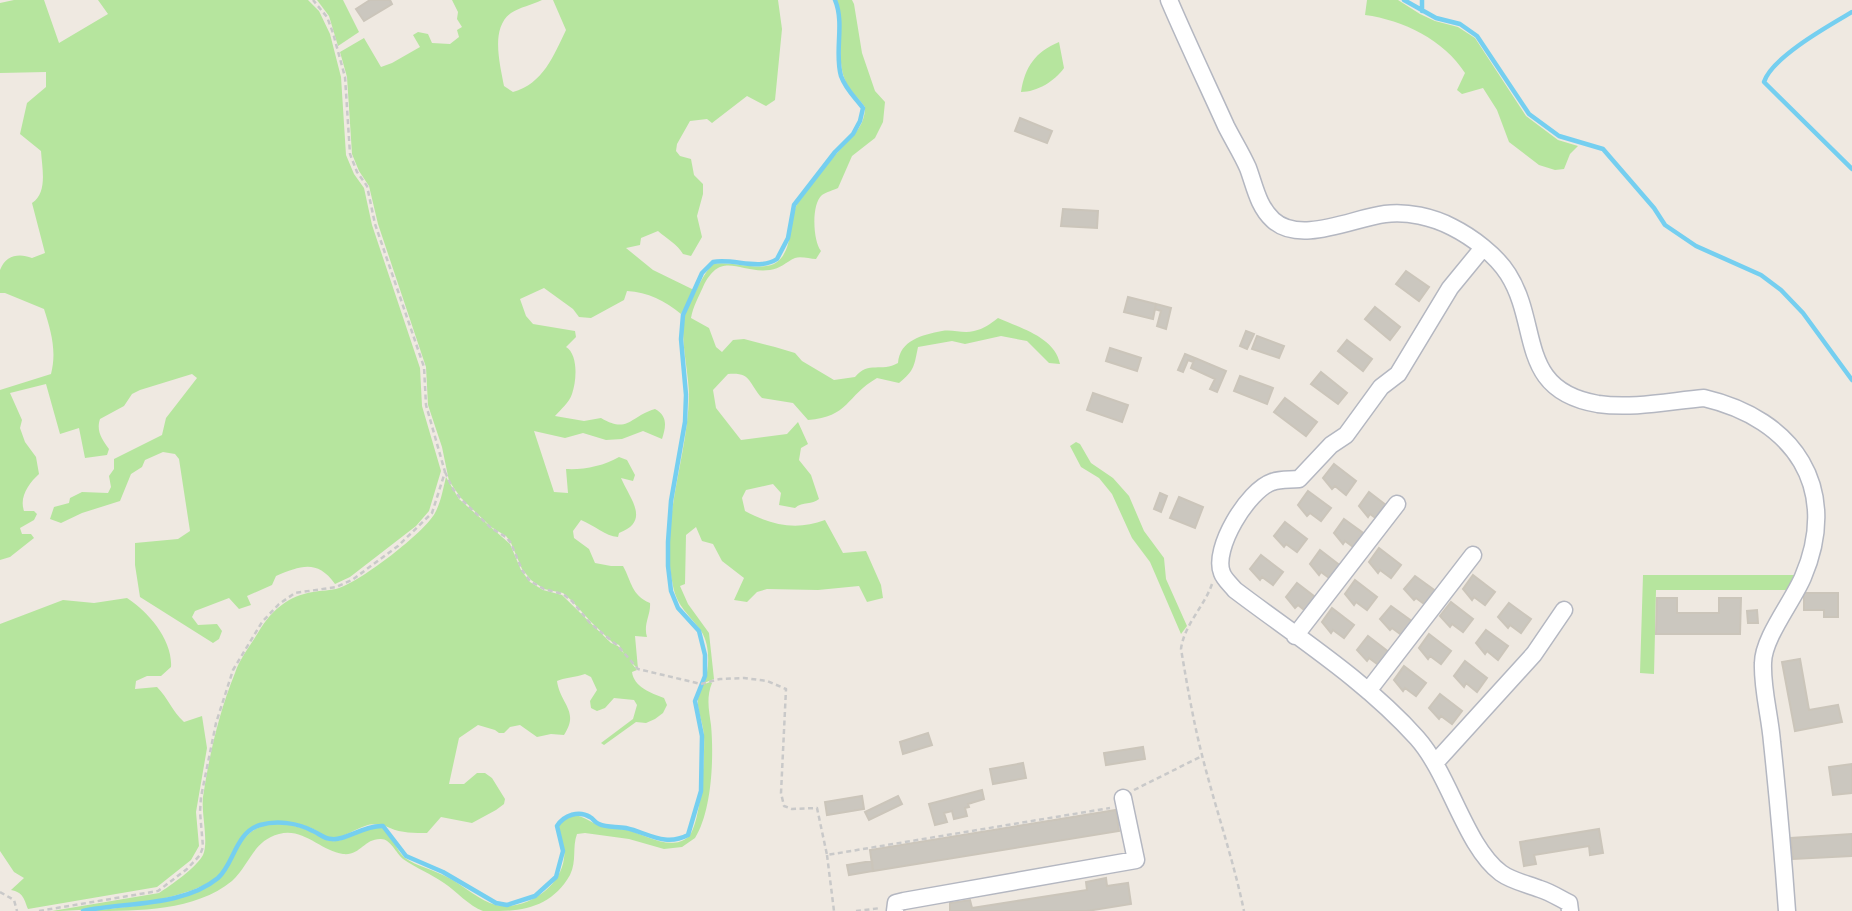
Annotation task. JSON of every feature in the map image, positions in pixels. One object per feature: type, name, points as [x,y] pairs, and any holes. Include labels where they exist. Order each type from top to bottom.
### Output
[{"type":"street","points":[[1169,0],[1248,167],[1261,205],[1277,223],[1296,231],[1385,214],[1401,213],[1439,220],[1470,237],[1508,273],[1516,289],[1538,362],[1545,376],[1555,386],[1569,395],[1596,403],[1627,405],[1704,398],[1739,409],[1776,433],[1799,457],[1812,482],[1816,498],[1816,517],[1809,558],[1803,577],[1766,645],[1763,663],[1787,911]]},
{"type":"street","points":[[1482,249],[1450,288],[1398,374],[1381,387],[1346,435],[1331,445],[1299,479],[1272,481],[1253,497],[1229,530],[1220,563],[1222,575],[1235,590],[1368,691],[1404,724],[1435,763],[1488,861],[1512,879],[1543,890],[1569,904],[1570,911]]},
{"type":"street","points":[[1296,636],[1397,504]]},
{"type":"street","points":[[1368,691],[1473,555]]},
{"type":"street","points":[[1435,763],[1534,654],[1564,610]]},
{"type":"street","points":[[895,910],[896,903],[904,901],[1136,860],[1124,798]]},
{"type":"path","points":[[313,0],[327,17],[333,33],[345,77],[350,154],[357,172],[367,186],[375,224],[424,367],[426,405],[445,472],[453,489],[511,543],[522,570],[530,581],[544,589],[563,594],[572,601],[590,623],[618,646],[638,669],[701,684],[720,679],[744,678],[767,681],[786,689],[782,793],[784,806],[792,809],[817,808],[835,911]]},
{"type":"path","points":[[40,911],[158,891],[194,863],[203,847],[201,797],[216,723],[233,670],[262,622],[279,604],[295,593],[336,587],[352,580],[398,546],[432,513],[445,472]]},
{"type":"path","points":[[1220,563],[1208,595],[1183,635],[1181,649],[1202,756],[1244,911]]},
{"type":"path","points":[[827,855],[1116,807],[1124,798],[1150,781],[1202,756]]},
{"type":"path","points":[[0,892],[14,900],[17,911]]},
{"type":"path","points":[[856,911],[883,907],[895,910]]},
{"type":"green space","points":[[44,0],[59,43],[108,14],[98,0],[308,0],[319,11],[330,34],[341,77],[346,155],[364,188],[372,225],[420,368],[422,406],[441,471],[429,511],[416,526],[350,577],[335,584],[322,571],[301,568],[276,576],[272,585],[247,596],[251,605],[239,609],[229,598],[195,611],[192,617],[198,625],[217,624],[222,631],[219,639],[213,643],[140,597],[135,543],[178,539],[190,531],[179,459],[175,454],[163,452],[145,460],[142,467],[131,474],[120,501],[61,523],[50,519],[54,507],[69,503],[70,498],[82,492],[108,493],[114,459],[162,435],[166,418],[197,378],[192,374],[140,390],[132,394],[124,406],[100,419],[99,431],[109,449],[107,455],[85,458],[79,428],[60,434],[46,384],[10,393],[22,420],[20,428],[25,442],[36,457],[39,474],[26,491],[24,511],[34,511],[37,514],[34,520],[20,528],[22,534],[31,534],[34,538],[10,557],[0,560],[0,390],[51,374],[53,357],[51,333],[44,309],[0,293],[0,270],[9,258],[32,258],[45,253],[32,203],[37,199],[42,187],[41,151],[20,134],[27,103],[46,87],[46,72],[0,73],[0,3]]},
{"type":"green space","points":[[317,0],[343,0],[359,32],[338,46],[329,16]]},
{"type":"green space","points":[[452,0],[542,0],[511,13],[500,28],[500,67],[504,86],[513,92],[540,75],[566,30],[553,0],[778,0],[782,29],[775,100],[766,106],[747,96],[712,123],[707,119],[690,121],[677,144],[676,151],[680,156],[691,159],[694,175],[703,184],[697,216],[702,237],[691,256],[683,254],[658,231],[641,238],[640,245],[626,248],[653,270],[694,290],[681,314],[656,298],[627,291],[624,300],[591,318],[579,317],[573,309],[544,288],[520,299],[526,316],[533,324],[575,331],[576,337],[566,347],[573,355],[574,388],[569,400],[555,416],[584,421],[601,418],[610,423],[623,424],[655,409],[664,418],[662,439],[643,431],[622,439],[606,440],[583,433],[565,438],[534,431],[554,492],[568,493],[566,469],[593,467],[619,457],[627,460],[635,475],[633,481],[621,478],[635,509],[636,516],[629,528],[619,533],[618,537],[581,520],[573,531],[574,538],[589,549],[595,563],[623,566],[635,592],[650,603],[647,637],[635,636],[638,669],[619,645],[612,642],[563,593],[544,589],[531,580],[522,569],[506,536],[491,527],[461,498],[449,481],[442,447],[428,405],[426,367],[378,224],[369,186],[352,154],[347,77],[340,52],[364,38],[381,67],[420,47],[413,35],[418,32],[428,34],[432,43],[450,44],[459,37],[457,30],[462,27]]},
{"type":"green space","points":[[837,0],[852,0],[854,4],[862,53],[875,91],[885,102],[883,122],[875,138],[852,156],[838,188],[818,200],[814,223],[821,251],[816,259],[795,258],[770,270],[732,266],[717,269],[703,287],[691,318],[709,328],[716,347],[722,352],[733,340],[744,339],[795,353],[802,361],[834,380],[855,377],[865,369],[898,363],[903,349],[920,337],[946,331],[974,331],[984,328],[998,318],[1044,340],[1057,355],[1060,364],[1049,363],[1027,341],[1001,336],[965,344],[952,341],[918,347],[913,367],[899,383],[877,378],[832,415],[808,420],[793,403],[762,398],[746,377],[728,374],[713,390],[716,408],[741,440],[787,434],[798,422],[808,444],[801,448],[799,460],[811,475],[819,499],[795,508],[779,505],[781,493],[773,484],[746,490],[742,498],[745,511],[784,525],[804,525],[825,520],[843,553],[866,551],[881,585],[883,598],[867,602],[859,586],[818,590],[767,589],[757,592],[747,602],[734,600],[744,578],[722,561],[713,544],[702,541],[696,527],[686,535],[685,584],[680,586],[688,604],[709,633],[714,679],[704,683],[708,663],[706,642],[678,600],[670,562],[669,538],[689,395],[683,323],[702,280],[713,264],[764,266],[777,262],[783,256],[798,203],[862,121],[865,107],[849,87],[842,70],[841,20]]},
{"type":"green space","points":[[1367,0],[1398,0],[1420,14],[1458,27],[1475,38],[1526,116],[1558,140],[1578,146],[1570,154],[1564,169],[1555,170],[1539,165],[1509,142],[1497,110],[1483,88],[1462,94],[1457,90],[1465,73],[1446,51],[1408,27],[1365,15]]},
{"type":"green space","points":[[1059,42],[1064,68],[1045,85],[1021,92],[1032,61]]},
{"type":"green space","points":[[1076,442],[1091,463],[1113,478],[1129,496],[1144,531],[1164,558],[1166,579],[1187,626],[1181,634],[1150,562],[1132,538],[1112,494],[1099,478],[1081,467],[1070,446]]},
{"type":"green space","points":[[446,477],[459,499],[510,544],[521,570],[530,582],[543,590],[562,595],[611,643],[618,646],[637,670],[632,672],[636,682],[644,689],[664,698],[667,705],[663,713],[646,723],[636,722],[604,745],[601,743],[633,719],[637,705],[634,700],[614,698],[605,708],[597,711],[591,708],[590,701],[597,690],[591,677],[585,674],[560,680],[557,681],[559,689],[570,713],[564,735],[537,737],[520,725],[499,733],[478,725],[459,738],[449,784],[464,784],[477,773],[485,773],[492,778],[505,799],[504,804],[496,810],[472,823],[441,817],[427,833],[403,832],[375,824],[330,838],[299,824],[285,821],[265,822],[250,828],[244,834],[222,871],[203,886],[162,899],[138,903],[52,911],[159,893],[195,865],[205,849],[203,797],[219,719],[237,667],[259,631],[275,610],[288,601],[304,594],[349,584],[406,544],[435,513]]},
{"type":"green space","points":[[1643,575],[1797,575],[1790,590],[1656,590],[1654,674],[1640,673]]},
{"type":"green space","points":[[127,598],[158,628],[171,657],[171,667],[161,676],[147,676],[136,681],[135,689],[157,687],[184,722],[202,716],[207,748],[196,812],[199,846],[191,860],[157,887],[28,909],[21,894],[11,890],[24,878],[14,872],[0,851],[0,624],[63,600],[94,603]]},
{"type":"green space","points":[[710,682],[712,768],[705,813],[695,838],[682,847],[664,849],[629,839],[577,834],[570,875],[564,885],[540,904],[520,909],[483,911],[444,883],[403,859],[384,839],[375,840],[354,852],[343,854],[327,849],[304,836],[288,833],[270,837],[263,842],[232,881],[201,898],[166,907],[91,911],[162,902],[198,891],[224,873],[241,842],[252,831],[266,825],[279,824],[300,827],[331,841],[383,827],[405,858],[449,878],[484,900],[507,906],[530,900],[549,887],[561,869],[564,854],[559,826],[569,816],[579,816],[600,826],[627,830],[658,841],[674,843],[688,837],[696,819],[703,774],[704,737],[698,699],[702,685]]},
{"type":"building","points":[[370,0],[390,0],[392,4],[364,21],[356,9]]},
{"type":"building","points":[[1020,118],[1052,131],[1047,143],[1015,131]]},
{"type":"building","points":[[1063,209],[1098,211],[1097,228],[1061,226]]},
{"type":"building","points":[[1406,271],[1429,287],[1419,301],[1396,284]]},
{"type":"building","points":[[1128,297],[1156,304],[1153,319],[1124,312]]},
{"type":"building","points":[[1156,304],[1171,308],[1166,329],[1157,326],[1161,311],[1155,309]]},
{"type":"building","points":[[1375,307],[1400,327],[1390,340],[1365,319]]},
{"type":"building","points":[[1246,331],[1254,334],[1247,349],[1240,346]]},
{"type":"building","points":[[1257,336],[1284,346],[1279,358],[1252,349]]},
{"type":"building","points":[[1347,340],[1372,359],[1363,371],[1338,351]]},
{"type":"building","points":[[1110,348],[1141,358],[1137,371],[1106,361]]},
{"type":"building","points":[[1185,354],[1195,358],[1193,362],[1188,360],[1183,372],[1178,370]]},
{"type":"building","points":[[1195,358],[1226,371],[1217,392],[1210,389],[1215,379],[1191,368]]},
{"type":"building","points":[[1321,372],[1347,393],[1338,404],[1311,384]]},
{"type":"building","points":[[1240,376],[1273,388],[1267,404],[1234,391]]},
{"type":"building","points":[[1093,393],[1128,405],[1122,422],[1087,410]]},
{"type":"building","points":[[1285,398],[1317,422],[1306,436],[1274,412]]},
{"type":"building","points":[[1334,464],[1356,481],[1346,495],[1335,486],[1332,489],[1323,478]]},
{"type":"building","points":[[1308,491],[1331,508],[1321,521],[1310,513],[1307,516],[1298,505]]},
{"type":"building","points":[[1369,492],[1391,509],[1381,522],[1370,514],[1368,517],[1359,506]]},
{"type":"building","points":[[1160,493],[1167,496],[1161,512],[1154,509]]},
{"type":"building","points":[[1179,497],[1203,507],[1195,528],[1170,518]]},
{"type":"building","points":[[1344,519],[1366,535],[1356,549],[1345,541],[1343,544],[1334,533]]},
{"type":"building","points":[[1285,522],[1307,539],[1297,552],[1286,544],[1284,547],[1274,536]]},
{"type":"building","points":[[1379,548],[1401,565],[1391,578],[1380,570],[1378,573],[1369,562]]},
{"type":"building","points":[[1320,550],[1342,567],[1332,580],[1321,572],[1319,575],[1310,564]]},
{"type":"building","points":[[1261,555],[1283,572],[1273,585],[1262,577],[1260,580],[1250,569]]},
{"type":"building","points":[[1473,575],[1495,592],[1485,605],[1474,597],[1472,600],[1463,589]]},
{"type":"building","points":[[1415,576],[1437,592],[1427,606],[1416,598],[1414,600],[1404,589]]},
{"type":"building","points":[[1355,580],[1377,597],[1367,610],[1356,602],[1354,605],[1345,594]]},
{"type":"building","points":[[1297,583],[1319,600],[1308,613],[1298,605],[1295,608],[1286,597]]},
{"type":"building","points":[[1804,593],[1838,593],[1838,617],[1824,617],[1824,610],[1804,610]]},
{"type":"building","points":[[1657,598],[1677,598],[1677,613],[1719,613],[1719,598],[1741,598],[1740,634],[1656,634]]},
{"type":"building","points":[[1451,602],[1473,619],[1463,632],[1452,624],[1450,627],[1440,616]]},
{"type":"building","points":[[1509,603],[1531,619],[1521,633],[1510,625],[1508,628],[1498,617]]},
{"type":"building","points":[[1391,606],[1413,622],[1403,636],[1392,628],[1390,630],[1380,619]]},
{"type":"building","points":[[1332,608],[1354,625],[1344,638],[1333,630],[1331,633],[1322,622]]},
{"type":"building","points":[[1757,610],[1758,623],[1748,623],[1747,611]]},
{"type":"building","points":[[1486,630],[1508,646],[1498,660],[1487,651],[1485,654],[1476,643]]},
{"type":"building","points":[[1429,634],[1451,651],[1441,664],[1430,656],[1428,659],[1419,648]]},
{"type":"building","points":[[1368,636],[1390,653],[1380,666],[1369,658],[1367,661],[1357,650]]},
{"type":"building","points":[[1800,659],[1809,710],[1838,705],[1842,722],[1795,731],[1782,662]]},
{"type":"building","points":[[1465,661],[1487,678],[1477,692],[1466,683],[1464,687],[1454,676]]},
{"type":"building","points":[[1404,666],[1426,683],[1416,696],[1405,688],[1403,691],[1394,680]]},
{"type":"building","points":[[1440,694],[1462,711],[1452,724],[1441,716],[1439,719],[1429,708]]},
{"type":"building","points":[[928,733],[932,745],[903,754],[900,742]]},
{"type":"building","points":[[1143,747],[1145,759],[1106,765],[1104,753]]},
{"type":"building","points":[[1023,763],[1026,778],[993,784],[990,769]]},
{"type":"building","points":[[1852,764],[1852,793],[1833,795],[1829,767]]},
{"type":"building","points":[[982,790],[984,799],[968,804],[969,807],[965,808],[967,816],[954,819],[952,811],[944,813],[947,822],[935,825],[929,804]]},
{"type":"building","points":[[862,796],[864,809],[827,815],[825,802]]},
{"type":"building","points":[[898,796],[902,804],[869,820],[865,812]]},
{"type":"building","points":[[1116,810],[1119,831],[873,871],[870,850]]},
{"type":"building","points":[[1599,829],[1603,853],[1590,855],[1589,846],[1534,855],[1536,864],[1524,866],[1520,842]]},
{"type":"building","points":[[1852,834],[1852,856],[1793,859],[1791,838]]},
{"type":"building","points":[[872,861],[873,871],[849,875],[847,865]]},
{"type":"building","points":[[1106,878],[1107,886],[1128,883],[1131,904],[1087,911],[950,911],[950,903],[970,900],[972,908],[1087,890],[1086,882]]},
{"type":"waterway","points":[[83,911],[171,899],[204,887],[223,872],[245,835],[267,823],[294,824],[332,839],[383,826],[406,856],[443,872],[496,903],[507,905],[535,896],[556,877],[563,851],[557,826],[572,815],[586,815],[602,825],[626,828],[657,838],[672,840],[688,835],[701,791],[702,736],[695,701],[705,676],[705,655],[699,631],[678,608],[671,591],[668,566],[671,501],[685,422],[686,395],[681,339],[683,315],[702,273],[713,262],[762,264],[777,259],[788,238],[794,205],[835,152],[853,134],[860,121],[863,108],[848,89],[839,67],[839,19],[835,0]]},
{"type":"waterway","points":[[1404,0],[1436,18],[1460,24],[1477,36],[1529,114],[1559,136],[1603,149],[1654,208],[1665,225],[1696,246],[1761,275],[1781,290],[1803,313],[1852,380]]},
{"type":"waterway","points":[[1422,0],[1422,11]]},
{"type":"waterway","points":[[1852,12],[1790,52],[1769,72],[1764,82],[1852,169]]}]
